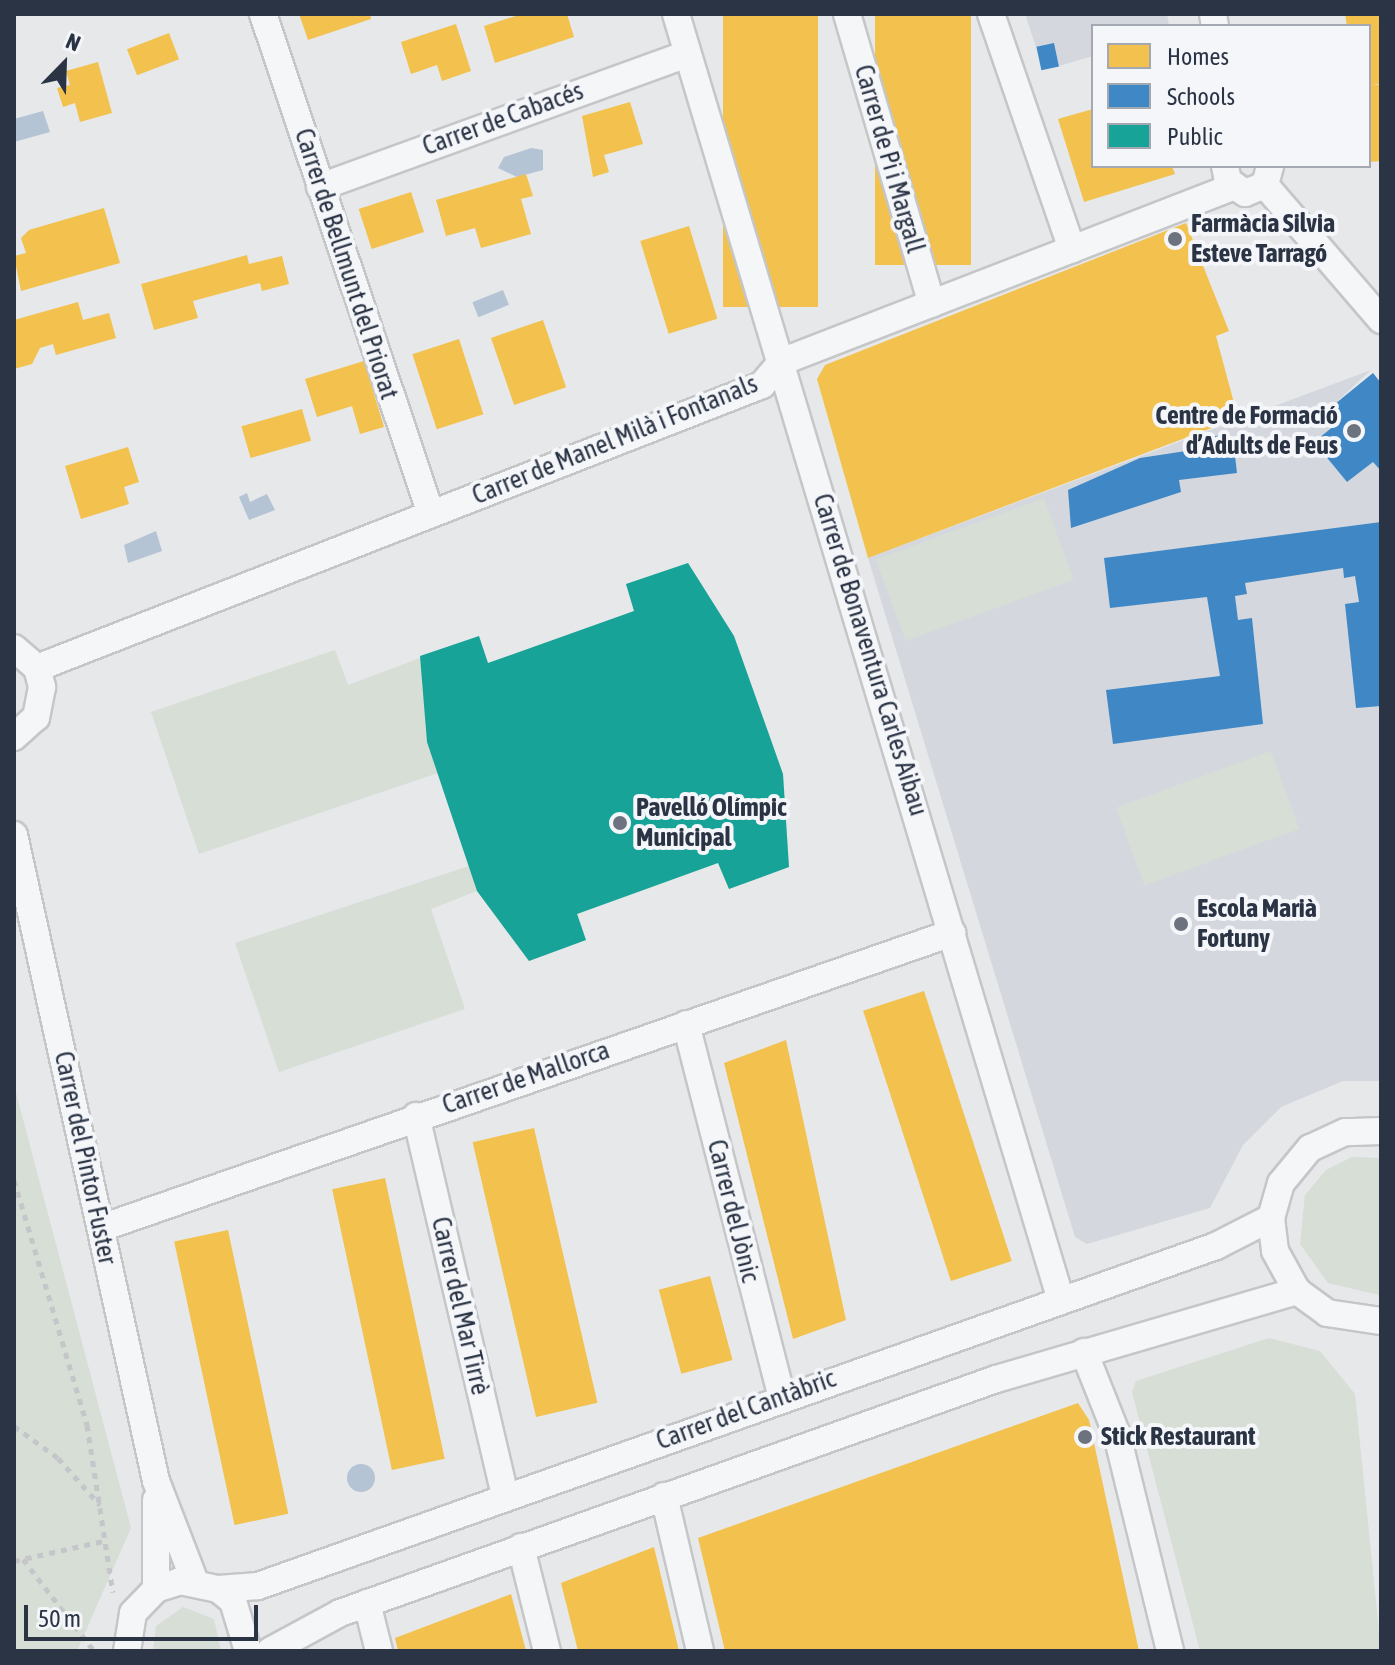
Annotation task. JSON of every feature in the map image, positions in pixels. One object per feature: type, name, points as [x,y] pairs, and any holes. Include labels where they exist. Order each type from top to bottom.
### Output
[{"type":"street","name":"Carrer de Bellmunt del Priorat","points":[[263,14],[431,514]]},
{"type":"street","name":"Carrer de Bonaventura Carles Aibau","points":[[676,14],[1060,1297]]},
{"type":"street","name":"Carrer de Pi i Margall","points":[[847,14],[932,304]]},
{"type":"street","points":[[991,14],[1072,249]]},
{"type":"street","name":"Carrer de Cabacés","points":[[320,187],[687,54]]},
{"type":"street","name":"Carrer de Manel Milà i Fontanals","points":[[37,668],[762,385],[781,362],[1072,249],[1229,177],[1252,193],[1268,176]]},
{"type":"street","points":[[1268,176],[1381,320]]},
{"type":"street","points":[[14,648],[37,668],[42,701],[14,737]]},
{"type":"street","name":"Carrer del Pintor Fuster","points":[[14,835],[156,1481],[156,1589]]},
{"type":"street","name":"Carrer de Mallorca","points":[[101,1228],[416,1116],[952,933]]},
{"type":"street","name":"Carrer del Jònic","points":[[686,1024],[782,1397]]},
{"type":"street","name":"Carrer del Mar Tirrè","points":[[416,1116],[505,1496]]},
{"type":"street","points":[[1381,1131],[1345,1132],[1310,1148],[1281,1183],[1271,1218],[1275,1251],[1297,1291],[1327,1313],[1381,1321]]},
{"type":"street","name":"Carrer del Cantàbric","points":[[156,1589],[207,1585],[258,1586],[1060,1297],[1216,1246],[1271,1218]]},
{"type":"street","name":"Carrer del Cantàbric","points":[[270,1651],[367,1603],[664,1496],[1084,1352],[1297,1291]]},
{"type":"street","points":[[1084,1352],[1117,1435],[1170,1651]]},
{"type":"street","name":"Carrer del Pintor Fuster","points":[[156,1481],[207,1585],[240,1612],[248,1651]]},
{"type":"street","points":[[664,1496],[700,1651]]},
{"type":"street","points":[[521,1547],[547,1651]]},
{"type":"street","points":[[127,1651],[133,1613],[156,1589]]},
{"type":"street","points":[[367,1603],[379,1651]]},
{"type":"path","points":[[14,1180],[87,1425],[108,1540],[114,1601]]},
{"type":"path","points":[[14,1426],[58,1458],[103,1509]]},
{"type":"path","points":[[14,1561],[108,1540]]},
{"type":"path","points":[[23,1559],[94,1651]]},
{"type":"shaded area","points":[[1025,14],[1167,14],[1169,24],[1091,24],[1091,57],[1059,66],[1054,44],[1036,47]]},
{"type":"shaded area","name":"Escola Marià Fortuny","points":[[1371,370],[1330,408],[1340,421],[1314,442],[1347,482],[1373,462],[1381,471],[1381,1081],[1343,1081],[1281,1107],[1243,1145],[1210,1208],[1087,1244],[1075,1237],[868,558]]},
{"type":"shaded area","points":[[1044,498],[1074,580],[906,641],[876,559]]},
{"type":"shaded area","name":"Pavelló Olímpic Municipal","points":[[688,563],[734,636],[783,774],[789,867],[729,889],[718,863],[578,914],[586,940],[529,961],[477,891],[431,909],[465,1009],[279,1072],[235,943],[469,866],[438,773],[199,854],[151,712],[335,650],[348,685],[479,636],[488,663],[634,611],[626,584]]},
{"type":"shaded area","points":[[1271,751],[1299,829],[1144,885],[1116,807]]},
{"type":"shaded area","points":[[14,1085],[131,1528],[77,1651],[14,1651]]},
{"type":"shaded area","points":[[1352,1157],[1381,1158],[1379,1295],[1328,1283],[1300,1244],[1305,1195],[1326,1170]]},
{"type":"shaded area","points":[[1269,1338],[1320,1351],[1355,1394],[1381,1651],[1200,1651],[1132,1392],[1136,1381]]},
{"type":"shaded area","points":[[183,1607],[214,1619],[221,1651],[153,1651],[156,1626]]},
{"type":"water","points":[[43,111],[50,132],[14,142],[14,119]]},
{"type":"water","points":[[531,148],[543,150],[543,170],[517,177],[498,168],[504,157]]},
{"type":"water","points":[[503,290],[509,305],[478,317],[472,302]]},
{"type":"water","points":[[247,493],[250,502],[267,494],[275,510],[249,520],[239,497]]},
{"type":"water","points":[[156,531],[162,551],[128,563],[124,545]]},
{"type":"water","points":[[361,1464],[371,1468],[375,1478],[371,1488],[361,1492],[351,1488],[347,1478],[351,1468]]},
{"type":"building: Homes","points":[[299,14],[370,14],[371,19],[308,40]]},
{"type":"building: Homes","points":[[522,14],[567,14],[574,37],[495,63],[484,26]]},
{"type":"building: Homes","points":[[723,14],[818,14],[818,307],[723,307]]},
{"type":"building: Homes","points":[[875,14],[971,14],[971,265],[875,265]]},
{"type":"building: Homes","points":[[1345,14],[1377,14],[1381,20],[1381,84],[1372,85],[1381,85],[1381,161],[1371,162],[1371,24],[1347,24]]},
{"type":"building: Homes","points":[[456,24],[471,71],[442,81],[437,65],[411,74],[401,42]]},
{"type":"building: Homes","points":[[169,33],[179,59],[137,75],[127,49]]},
{"type":"building: Homes","points":[[98,62],[112,113],[80,122],[75,103],[63,107],[57,88],[70,85],[66,71]]},
{"type":"building: Homes","points":[[630,102],[643,144],[604,155],[609,172],[593,177],[582,116]]},
{"type":"building: Homes","points":[[1091,110],[1091,168],[1173,168],[1175,174],[1084,202],[1058,119]]},
{"type":"building: Homes","points":[[526,174],[533,196],[521,199],[531,234],[481,248],[475,228],[446,236],[436,200]]},
{"type":"building: Homes","points":[[411,192],[424,232],[372,249],[359,209]]},
{"type":"building: Homes","points":[[104,208],[120,263],[21,291],[14,256],[26,253],[21,238],[29,230]]},
{"type":"building: Homes","points":[[1186,223],[1229,331],[1216,336],[1238,418],[868,558],[817,379],[825,365]]},
{"type":"building: Homes","points":[[689,226],[717,319],[669,334],[640,241]]},
{"type":"building: Homes","points":[[247,255],[249,264],[282,256],[289,284],[262,291],[260,283],[193,301],[198,318],[154,330],[141,284]]},
{"type":"building: Homes","points":[[78,302],[83,320],[109,313],[116,338],[56,355],[53,344],[40,348],[32,364],[14,369],[14,320]]},
{"type":"building: Homes","points":[[543,320],[566,387],[514,405],[491,338]]},
{"type":"building: Homes","points":[[459,339],[483,414],[437,429],[412,354]]},
{"type":"building: Homes","points":[[364,361],[384,427],[360,434],[352,406],[317,417],[305,379]]},
{"type":"building: Homes","points":[[302,409],[311,441],[251,458],[241,426]]},
{"type":"building: Homes","points":[[128,447],[139,482],[124,487],[129,504],[81,519],[65,466]]},
{"type":"building: Homes","points":[[924,991],[1012,1261],[951,1281],[863,1011]]},
{"type":"building: Homes","points":[[786,1040],[846,1320],[793,1339],[724,1063]]},
{"type":"building: Homes","points":[[534,1128],[597,1403],[536,1417],[473,1142]]},
{"type":"building: Homes","points":[[385,1178],[445,1459],[392,1470],[332,1189]]},
{"type":"building: Homes","points":[[228,1230],[288,1514],[234,1525],[174,1241]]},
{"type":"building: Homes","points":[[710,1276],[733,1360],[681,1374],[659,1290]]},
{"type":"building: Homes","points":[[1078,1403],[1089,1420],[1139,1651],[725,1651],[698,1538]]},
{"type":"building: Homes","points":[[654,1547],[679,1651],[578,1651],[561,1583]]},
{"type":"building: Homes","points":[[511,1594],[526,1651],[398,1651],[395,1638]]},
{"type":"building: Schools","points":[[1054,43],[1059,66],[1041,70],[1036,47]]},
{"type":"building: Schools","name":"Centre de Formació d’Adults de Feus","points":[[1373,373],[1381,383],[1381,471],[1373,462],[1347,482],[1314,442],[1340,421],[1330,408]]},
{"type":"building: Schools","points":[[1222,435],[1233,439],[1237,473],[1179,480],[1181,492],[1071,528],[1068,490],[1140,458],[1186,451],[1184,441]]},
{"type":"building: Schools","points":[[1381,522],[1381,706],[1356,708],[1345,604],[1359,602],[1355,576],[1344,578],[1343,568],[1245,583],[1247,594],[1235,596],[1238,620],[1252,618],[1263,724],[1113,744],[1106,690],[1220,676],[1207,597],[1110,608],[1104,558]]},
{"type":"building: Public","name":"Pavelló Olímpic Municipal","points":[[688,563],[734,636],[783,774],[789,867],[729,889],[718,863],[577,914],[586,940],[529,961],[477,891],[427,742],[420,656],[479,636],[488,663],[634,611],[626,584]]},
{"type":"place","name":"Farmàcia Silvia Esteve Tarragó","points":[[1175,239]]},
{"type":"place","name":"Centre de Formació d’Adults de Feus","points":[[1354,431]]},
{"type":"place","name":"Pavelló Olímpic Municipal","points":[[620,823]]},
{"type":"place","name":"Escola Marià Fortuny","points":[[1181,924]]},
{"type":"place","name":"Stick Restaurant","points":[[1085,1437]]}]
